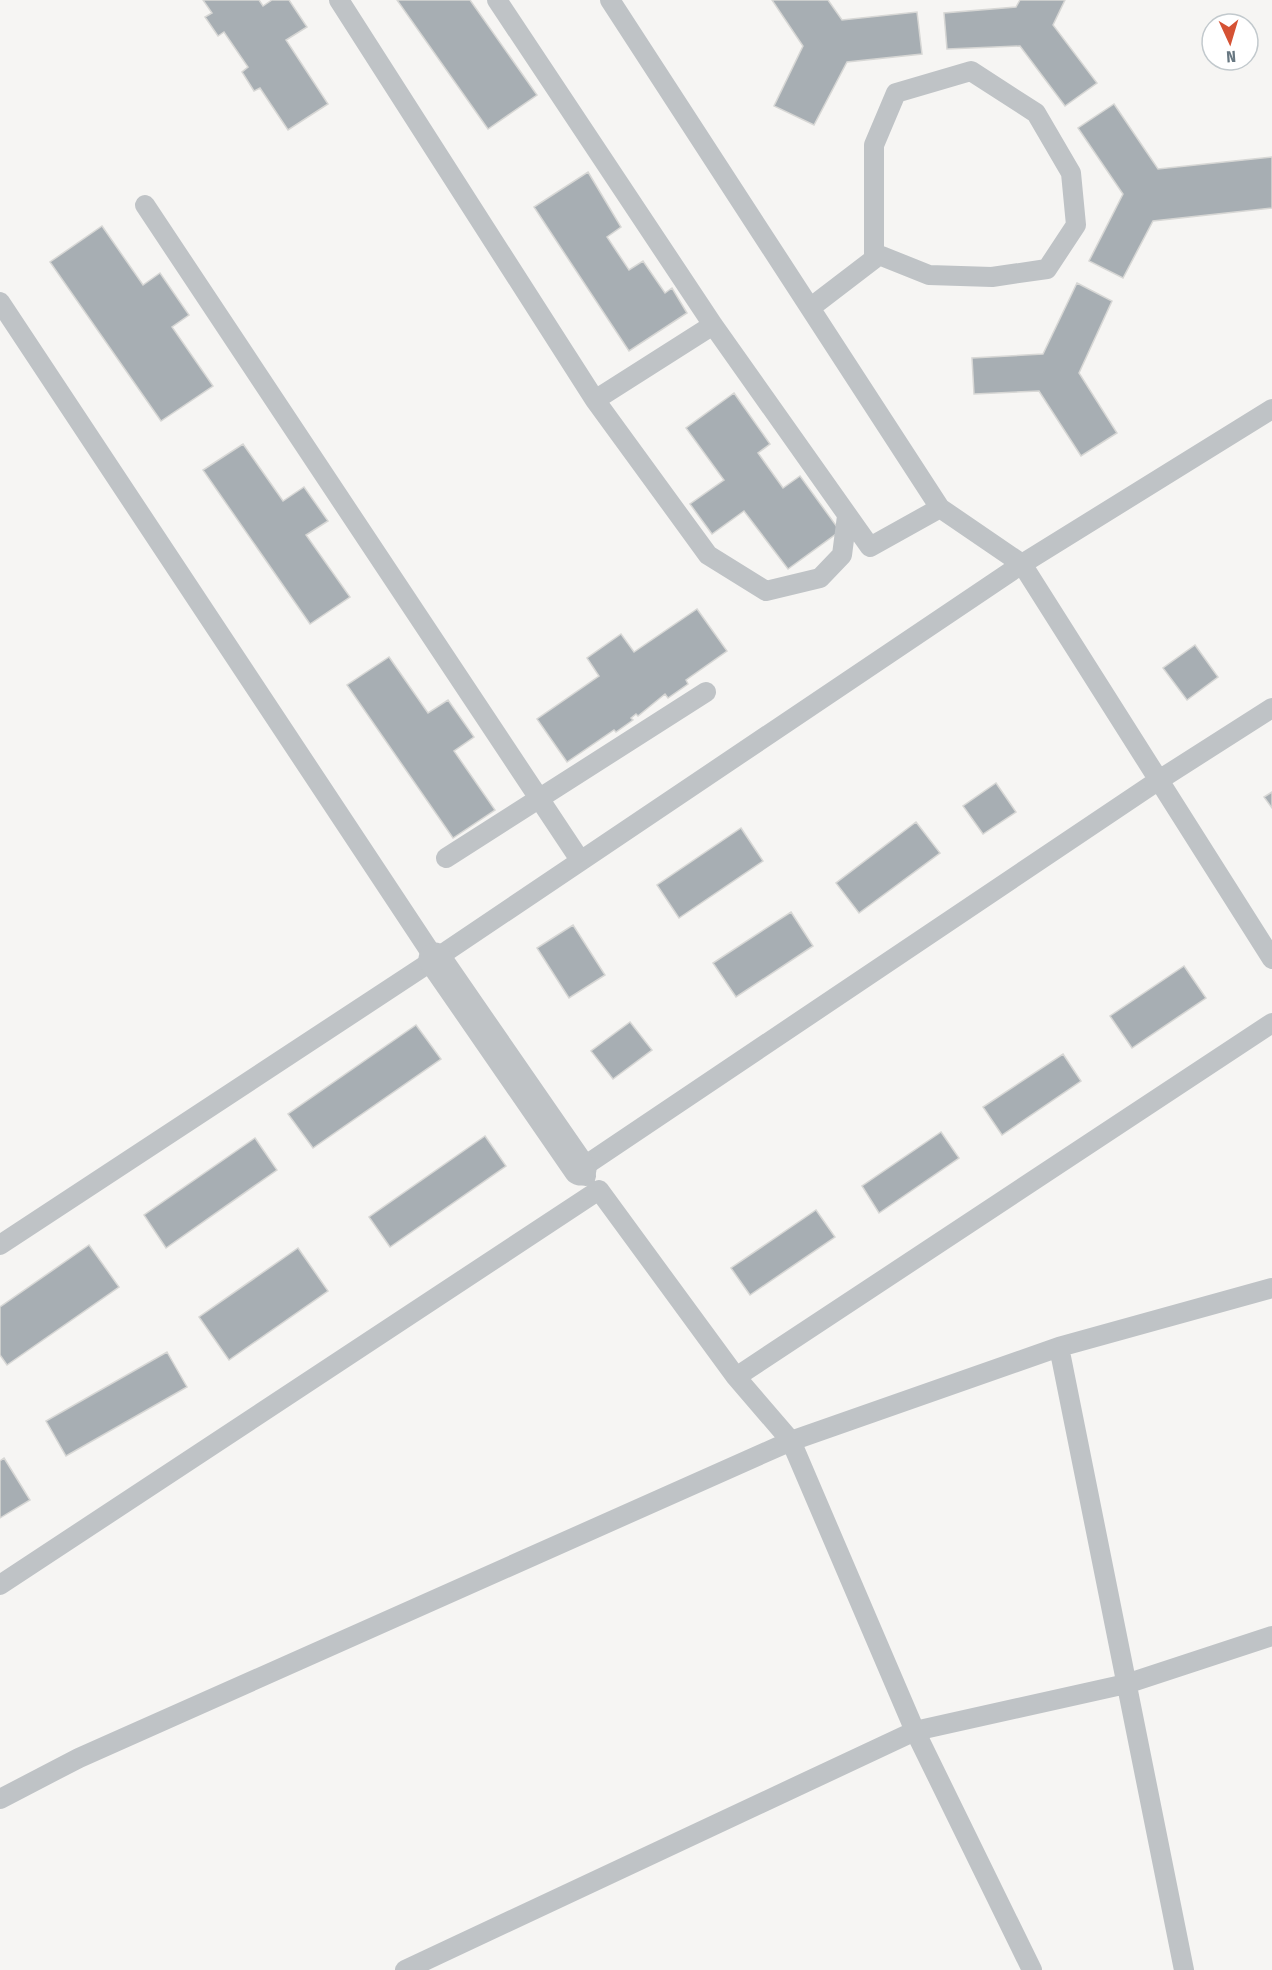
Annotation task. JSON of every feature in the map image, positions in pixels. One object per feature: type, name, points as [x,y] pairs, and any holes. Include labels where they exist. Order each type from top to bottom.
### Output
[{"type":"street","points":[[435,959],[589,1180]]},
{"type":"lane","points":[[339,0],[595,400],[708,555],[766,591],[820,578],[842,555],[847,516]]},
{"type":"lane","points":[[497,0],[713,326],[870,547],[940,508]]},
{"type":"lane","points":[[610,0],[940,508],[1022,564],[1272,959]]},
{"type":"lane","points":[[810,308],[874,259],[879,255],[929,275],[992,277],[1047,269],[1076,225],[1071,173],[1036,113],[970,71],[896,93],[874,145],[874,259]]},
{"type":"lane","points":[[145,206],[536,799],[580,860]]},
{"type":"lane","points":[[0,302],[435,959]]},
{"type":"lane","points":[[595,400],[713,326]]},
{"type":"lane","points":[[0,1245],[435,959],[1022,564],[1272,409]]},
{"type":"lane","points":[[446,858],[706,692]]},
{"type":"lane","points":[[0,1585],[589,1180],[1159,780],[1272,708]]},
{"type":"lane","points":[[736,1377],[1272,1023]]},
{"type":"lane","points":[[589,1180],[736,1377],[791,1441],[915,1731],[1032,1970]]},
{"type":"lane","points":[[0,1799],[79,1758],[791,1441],[1059,1347],[1272,1288]]},
{"type":"lane","points":[[1059,1347],[1184,1970]]},
{"type":"lane","points":[[405,1970],[915,1731],[1126,1684],[1272,1636]]},
{"type":"building","points":[[203,0],[259,0],[263,6],[272,0],[289,0],[307,27],[286,40],[328,104],[288,130],[260,88],[254,91],[242,72],[248,67],[224,32],[218,36],[205,17],[212,13]]},
{"type":"building","points":[[397,0],[470,0],[537,95],[488,129]]},
{"type":"building","points":[[772,0],[828,0],[842,20],[917,12],[922,54],[847,62],[814,125],[774,106],[803,46]]},
{"type":"building","points":[[1020,0],[1065,0],[1053,25],[1097,83],[1065,106],[1020,46],[947,49],[944,13],[1016,7]]},
{"type":"building","points":[[1114,104],[1158,169],[1272,157],[1272,208],[1153,221],[1123,278],[1089,261],[1123,194],[1078,128]]},
{"type":"building","points":[[588,172],[621,227],[607,237],[629,270],[643,261],[665,293],[672,288],[687,313],[629,351],[534,207]]},
{"type":"building","points":[[102,226],[143,285],[160,273],[189,315],[172,327],[213,386],[161,421],[50,262]]},
{"type":"building","points":[[1077,283],[1112,301],[1079,373],[1117,433],[1081,456],[1039,391],[974,394],[972,358],[1043,354]]},
{"type":"building","points":[[734,393],[770,444],[758,453],[783,488],[800,476],[840,531],[788,569],[744,511],[712,534],[690,504],[724,480],[686,428]]},
{"type":"building","points":[[243,444],[283,501],[304,487],[328,521],[306,535],[350,597],[310,624],[203,470]]},
{"type":"building","points":[[697,609],[727,651],[686,680],[688,684],[668,698],[665,694],[638,716],[636,714],[631,718],[633,720],[616,732],[614,730],[567,762],[537,719],[599,676],[587,658],[621,634],[634,652]]},
{"type":"building","points":[[1195,645],[1218,677],[1187,700],[1163,668]]},
{"type":"building","points":[[389,657],[428,713],[448,700],[474,737],[454,751],[495,810],[453,838],[347,685]]},
{"type":"building","points":[[996,783],[1016,812],[983,834],[963,806]]},
{"type":"building","points":[[1272,792],[1272,808],[1264,797]]},
{"type":"building","points":[[916,822],[940,853],[859,913],[836,883]]},
{"type":"building","points":[[741,828],[763,861],[679,918],[657,885]]},
{"type":"building","points":[[791,912],[813,946],[736,997],[713,963]]},
{"type":"building","points":[[573,925],[605,975],[569,998],[537,948]]},
{"type":"building","points":[[1184,966],[1206,998],[1132,1048],[1110,1016]]},
{"type":"building","points":[[630,1022],[652,1050],[613,1079],[591,1051]]},
{"type":"building","points":[[416,1025],[441,1059],[313,1148],[288,1114]]},
{"type":"building","points":[[1063,1054],[1081,1081],[1002,1135],[983,1107]]},
{"type":"building","points":[[941,1132],[959,1158],[879,1213],[862,1186]]},
{"type":"building","points":[[485,1136],[506,1166],[390,1247],[369,1217]]},
{"type":"building","points":[[255,1138],[277,1170],[166,1248],[144,1215]]},
{"type":"building","points":[[816,1210],[835,1237],[750,1295],[731,1268]]},
{"type":"building","points":[[89,1245],[119,1287],[7,1365],[0,1355],[0,1307]]},
{"type":"building","points":[[298,1248],[328,1291],[229,1360],[199,1317]]},
{"type":"building","points":[[167,1352],[187,1387],[66,1456],[46,1421]]},
{"type":"building","points":[[4,1458],[30,1500],[0,1518],[0,1461]]}]
